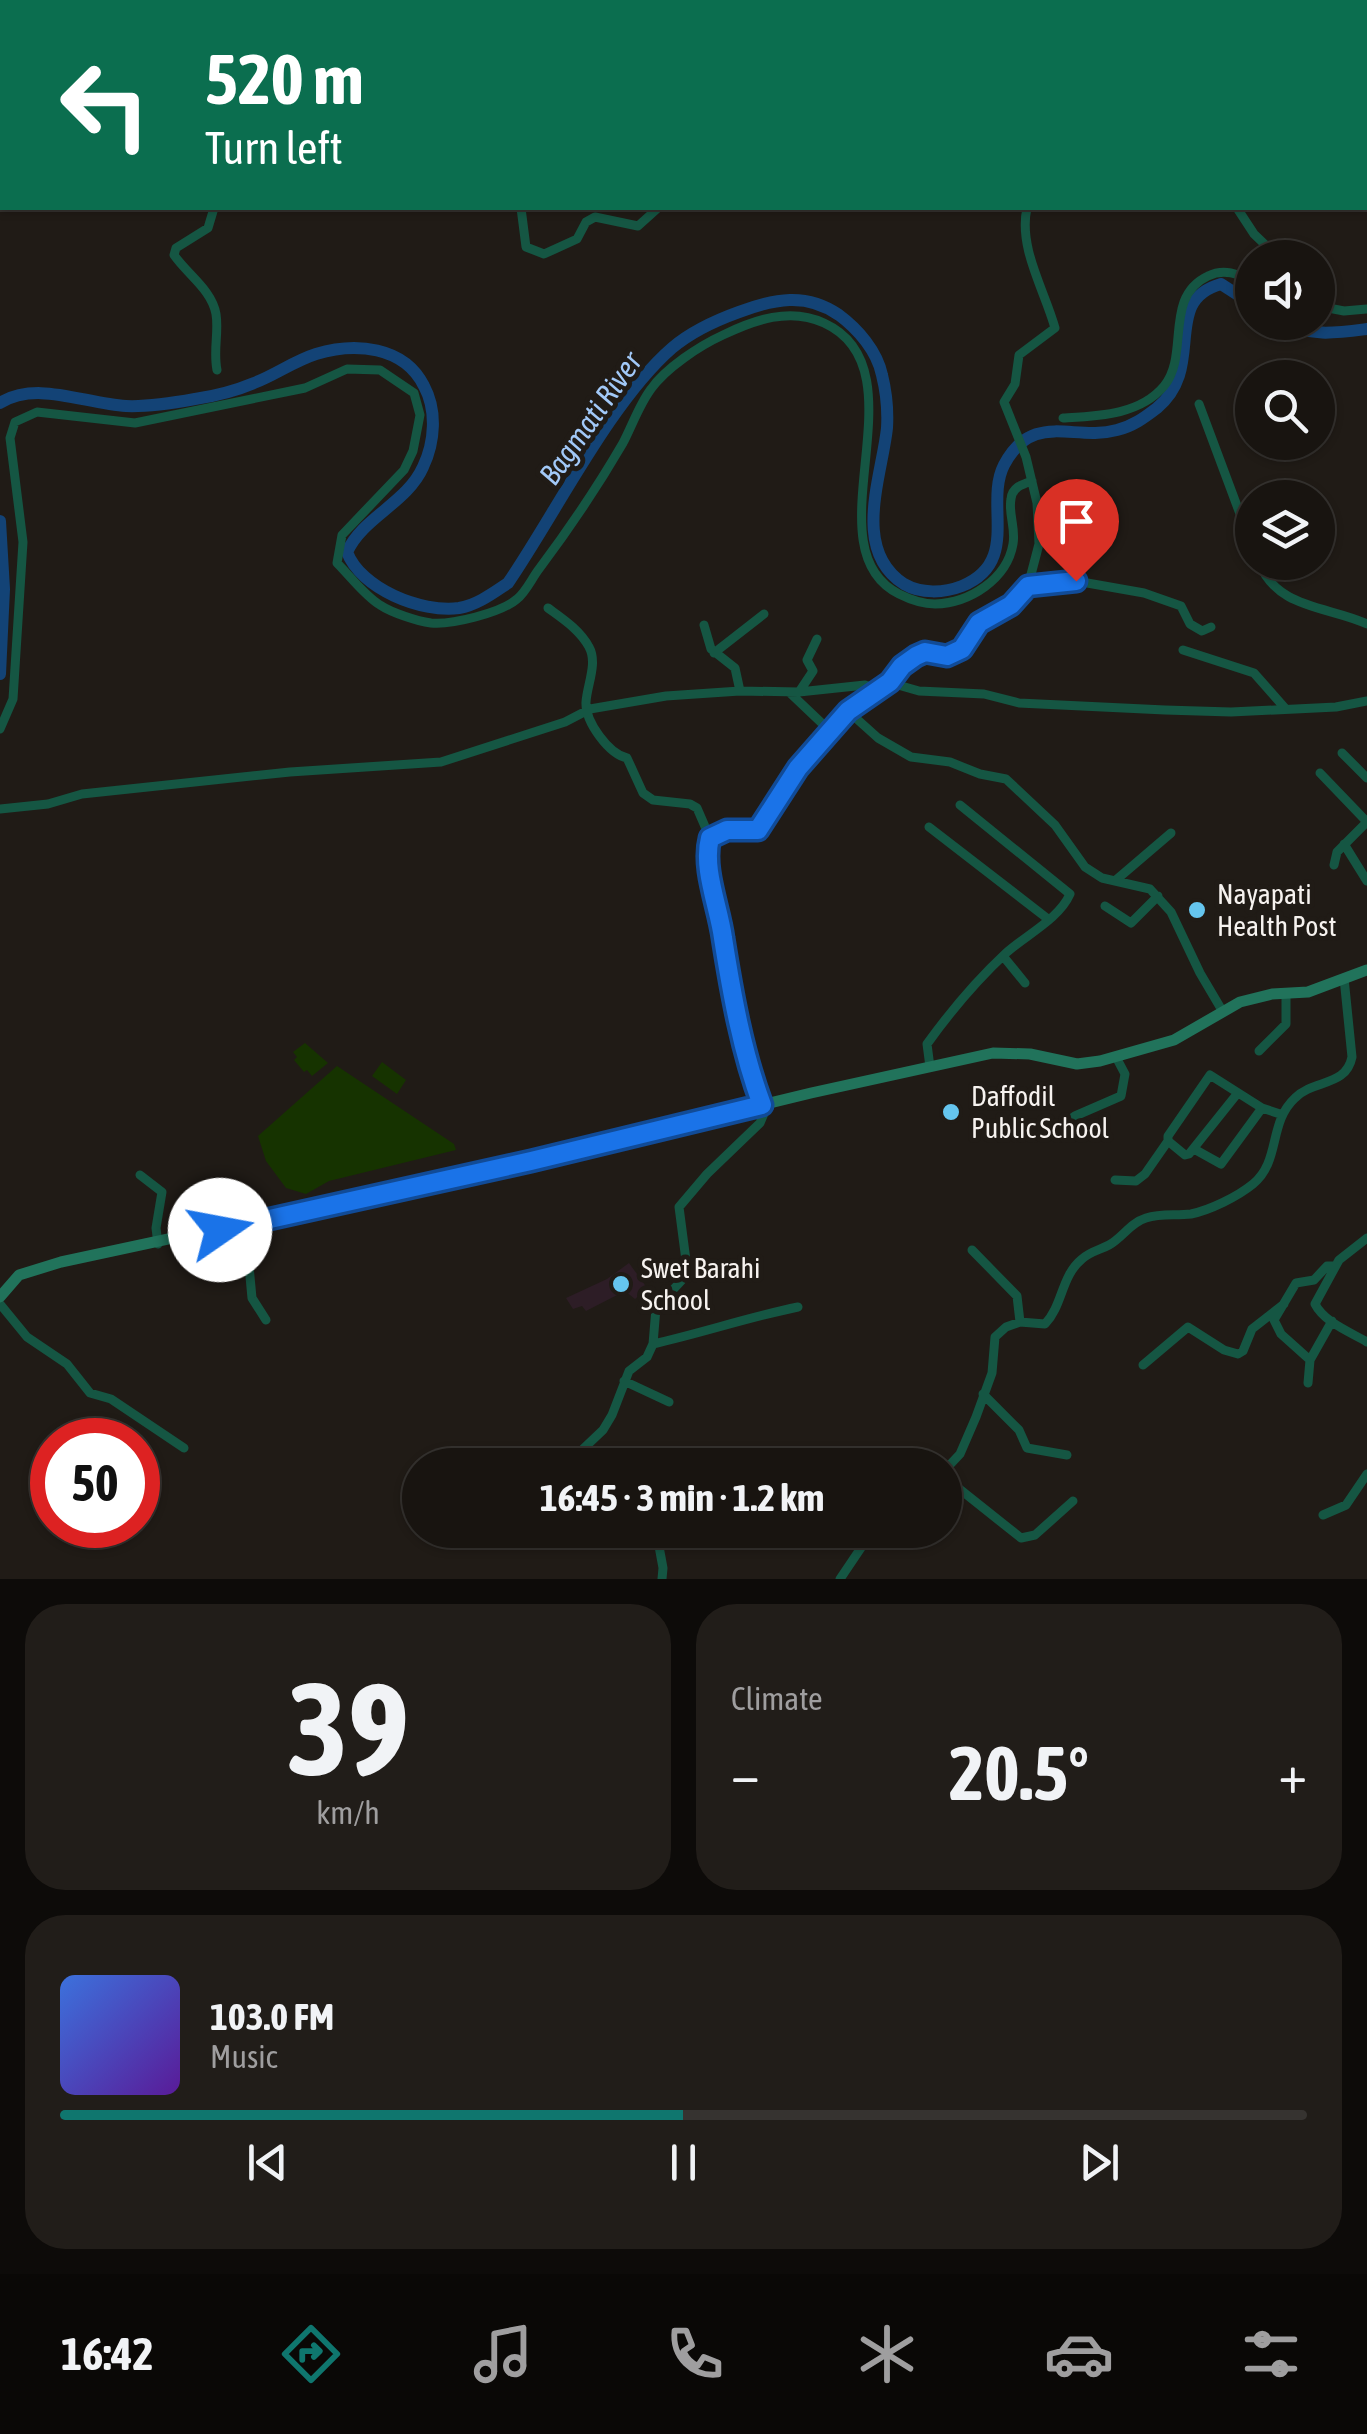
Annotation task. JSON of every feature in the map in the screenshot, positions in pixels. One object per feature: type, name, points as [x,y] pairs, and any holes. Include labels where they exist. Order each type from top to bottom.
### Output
[{"type":"main road","points":[[0,1300],[14,1279],[29,1271],[531,1161],[993,1053],[1030,1054],[1077,1064],[1116,1056],[1174,1040],[1255,998],[1308,992],[1367,970]]},
{"type":"street","points":[[213,210],[208,228],[176,248],[174,255],[216,314],[216,370]]},
{"type":"street","points":[[522,210],[526,247],[544,254],[577,239],[586,222],[594,217],[638,226],[656,210]]},
{"type":"street","points":[[710,838],[727,830],[758,830],[779,795],[848,711],[890,682],[916,656],[925,652],[947,656],[962,649],[979,623],[1011,605],[1028,586],[1039,544],[1032,481],[1004,402],[1015,384],[1019,356],[1055,328],[1030,254],[1026,210]]},
{"type":"street","points":[[1238,210],[1258,240]]},
{"type":"street","points":[[1063,418],[1121,411],[1151,399],[1173,373],[1183,302],[1200,280],[1216,272],[1235,273]]},
{"type":"street","points":[[1335,310],[1367,309]]},
{"type":"street","points":[[0,729],[12,700],[23,542],[10,438],[14,422],[37,412],[136,423],[305,388],[347,369],[380,370],[414,393],[420,414],[413,452],[404,470],[342,535],[337,564],[380,605],[431,623],[474,618],[516,600],[580,510],[653,386],[707,344],[766,318],[798,314],[812,317],[833,327],[859,356],[869,423],[862,519],[866,551],[876,574],[894,592],[936,604],[968,597],[990,584],[1003,568],[1013,544],[1012,496],[1019,485],[1032,481]]},
{"type":"street","points":[[1199,404],[1235,500]]},
{"type":"street","points":[[1266,580],[1285,597],[1341,612],[1367,624]]},
{"type":"street","points":[[1028,586],[1076,581],[1144,593],[1181,606],[1190,624],[1202,631],[1211,627]]},
{"type":"street","points":[[548,608],[572,626],[592,652],[587,710],[614,754],[627,758],[643,793],[653,800],[697,808],[710,838],[710,866],[728,979],[750,1073],[765,1104],[760,1123],[679,1207],[687,1268],[683,1279],[656,1308],[654,1344],[648,1356],[629,1371],[612,1415],[584,1448]]},
{"type":"street","points":[[714,653],[764,614]]},
{"type":"street","points":[[704,625],[714,653],[735,668],[740,691]]},
{"type":"street","points":[[794,692],[813,671],[807,660],[818,639]]},
{"type":"street","points":[[1183,650],[1254,673],[1284,708]]},
{"type":"street","points":[[890,682],[920,690],[984,694],[1030,704],[1231,712],[1336,707],[1367,701]]},
{"type":"street","points":[[0,809],[48,804],[82,794],[290,772],[441,762],[565,722],[587,710],[666,696],[794,692],[865,685],[880,690]]},
{"type":"street","points":[[794,692],[829,730]]},
{"type":"street","points":[[848,711],[878,738],[911,757],[950,762],[1006,779],[1055,825],[1086,867],[1102,878],[1142,885],[1158,896],[1171,912],[1223,1012]]},
{"type":"street","points":[[1342,754],[1367,778]]},
{"type":"street","points":[[1320,773],[1367,822],[1337,852],[1334,865]]},
{"type":"street","points":[[930,1068],[927,1044],[1003,956],[1065,904],[1069,891],[960,804]]},
{"type":"street","points":[[929,827],[1048,919]]},
{"type":"street","points":[[1116,880],[1171,832]]},
{"type":"street","points":[[1344,844],[1367,881]]},
{"type":"street","points":[[1105,906],[1132,923],[1158,896]]},
{"type":"street","points":[[1003,956],[1025,983]]},
{"type":"street","points":[[962,1449],[993,1367],[995,1337],[1020,1322],[1046,1324],[1078,1262],[1110,1244],[1137,1221],[1163,1214],[1190,1214],[1240,1194],[1262,1175],[1268,1163],[1280,1114],[1304,1089],[1334,1081],[1349,1068],[1352,1056],[1344,978]]},
{"type":"street","points":[[1260,1051],[1286,1024],[1286,995]]},
{"type":"street","points":[[1060,1127],[1075,1116],[1121,1096],[1126,1074],[1116,1056]]},
{"type":"street","points":[[1115,1180],[1136,1181],[1145,1174],[1210,1076],[1262,1108],[1280,1114]]},
{"type":"street","points":[[1168,1140],[1185,1155],[1238,1094]]},
{"type":"street","points":[[1194,1149],[1222,1164],[1262,1108]]},
{"type":"street","points":[[140,1175],[162,1192],[156,1228],[158,1244]]},
{"type":"street","points":[[266,1220],[266,1232],[248,1266],[252,1298],[266,1320]]},
{"type":"street","points":[[1367,1238],[1335,1266],[1315,1304],[1316,1310],[1367,1342]]},
{"type":"street","points":[[972,1250],[1017,1296],[1020,1322]]},
{"type":"street","points":[[1310,1360],[1274,1325],[1274,1320],[1296,1283],[1314,1280],[1327,1266],[1335,1266]]},
{"type":"street","points":[[0,1300],[28,1337],[68,1364],[90,1393],[111,1399],[184,1448]]},
{"type":"street","points":[[1143,1365],[1188,1328],[1238,1354],[1252,1329],[1284,1304]]},
{"type":"street","points":[[654,1344],[798,1307]]},
{"type":"street","points":[[1308,1383],[1310,1360],[1332,1321]]},
{"type":"street","points":[[624,1381],[668,1402]]},
{"type":"street","points":[[983,1394],[1019,1430],[1027,1448],[1067,1455]]},
{"type":"street","points":[[1323,1515],[1346,1505],[1367,1474]]},
{"type":"street","points":[[962,1487],[1021,1538],[1035,1536],[1073,1501]]},
{"type":"street","points":[[657,1548],[662,1579]]},
{"type":"street","points":[[840,1579],[861,1548]]},
{"type":"shaded area","name":"Swet Barahi School","points":[[629,1263],[647,1288],[635,1299],[625,1291],[586,1311],[582,1306],[573,1309],[566,1298],[607,1279]]},
{"type":"green space","points":[[305,1043],[328,1063],[312,1076],[294,1060],[297,1057],[293,1052]]},
{"type":"green space","points":[[382,1062],[406,1080],[397,1094],[372,1076]]},
{"type":"green space","points":[[337,1066],[454,1144],[456,1150],[329,1181],[306,1194],[286,1188],[266,1161],[258,1136]]},
{"type":"waterway","name":"Bagmati River","points":[[0,403],[14,396],[45,393],[126,406],[160,404],[232,391],[331,350],[362,348],[391,355],[415,373],[428,395],[433,416],[430,447],[416,480],[363,529],[347,552],[365,577],[394,596],[427,607],[459,608],[508,583],[606,428],[649,371],[672,348],[687,336],[739,312],[777,301],[814,303],[839,315],[860,334],[876,357],[883,381],[887,428],[874,511],[878,552],[888,570],[904,584],[918,590],[940,591],[962,586],[980,576],[991,562],[998,531],[999,480],[1015,448],[1041,433],[1101,433],[1123,428],[1157,408],[1172,392],[1180,374],[1192,305],[1203,293],[1221,284],[1235,293]]},
{"type":"waterway","name":"Bagmati River","points":[[1335,332],[1367,329]]},
{"type":"waterway","name":"Bagmati River","points":[[0,521],[4,589],[0,674]]},
{"type":"place","name":"Nayapati Health Post","points":[[1197,910]]},
{"type":"place","name":"Daffodil Public School","points":[[951,1112]]},
{"type":"place","name":"Swet Barahi School","points":[[621,1284]]},
{"type":"route","points":[[220,1230],[762,1105],[750,1073],[728,979],[710,866],[710,838],[727,830],[749,832],[762,827],[779,795],[829,730],[916,656],[925,652],[947,656],[962,649],[979,623],[1011,605],[1028,586],[1076,581]]}]
